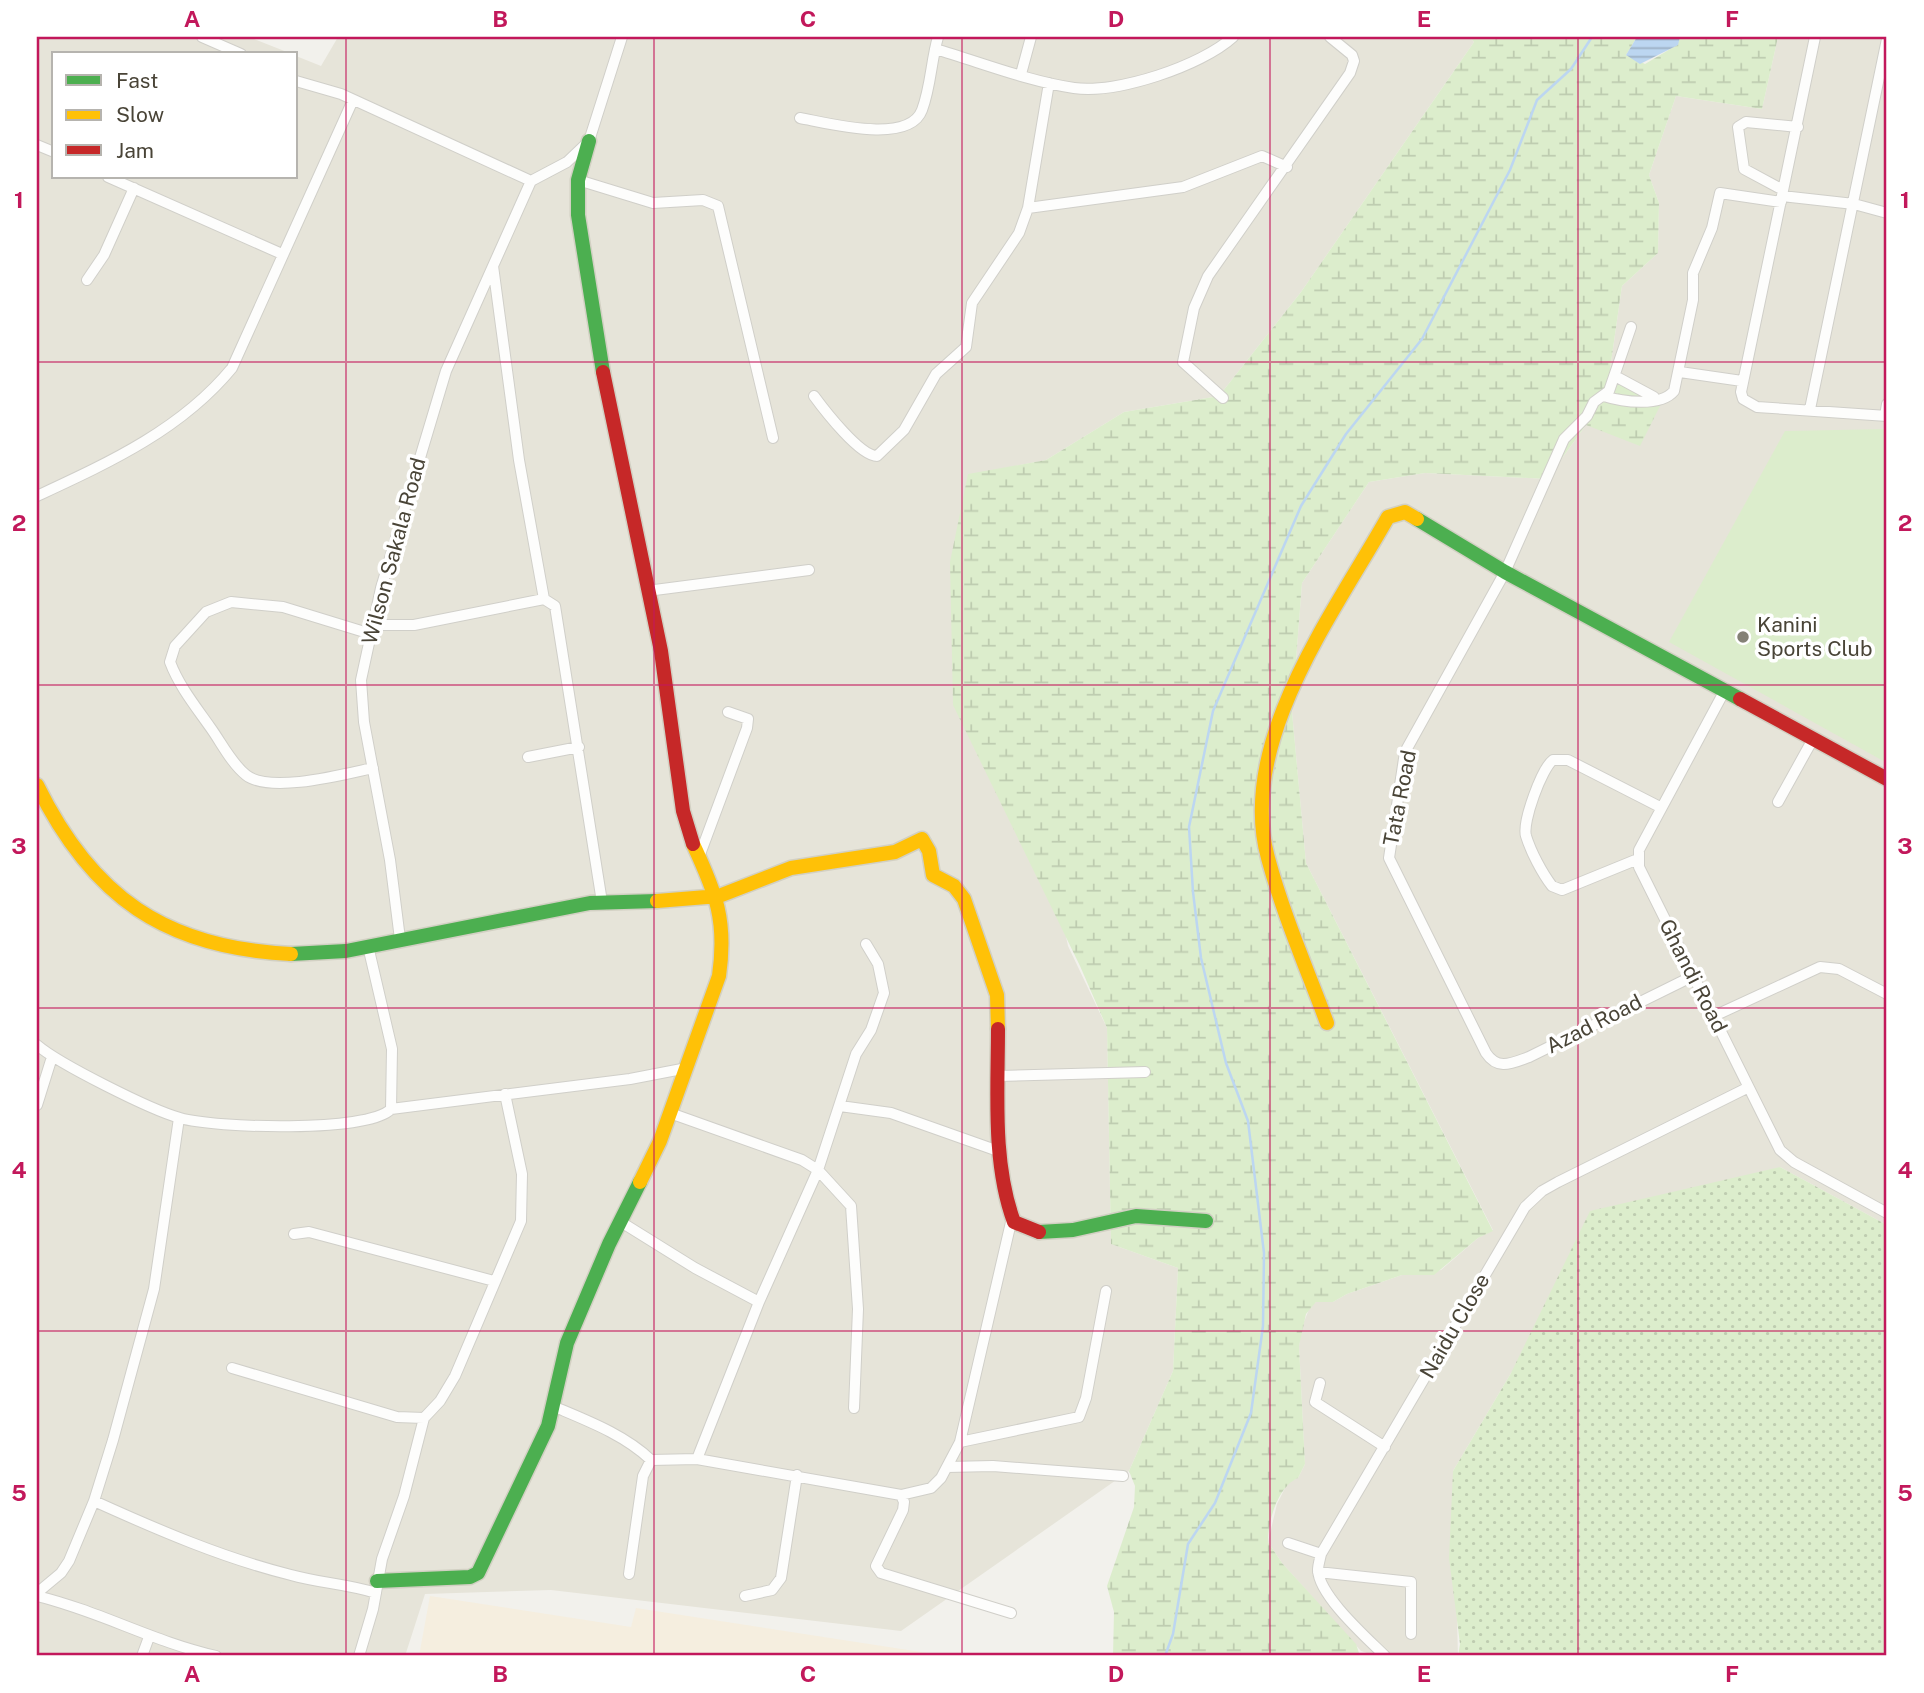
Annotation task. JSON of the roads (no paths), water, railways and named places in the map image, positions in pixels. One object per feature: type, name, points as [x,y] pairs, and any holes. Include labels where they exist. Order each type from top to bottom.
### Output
[{"type":"street","points":[[202,37],[236,52]]},
{"type":"street","points":[[94,1501],[203,1548],[289,1575],[377,1587],[463,1578],[478,1573],[519,1491],[555,1407],[556,1383],[567,1343],[670,1113],[687,1068],[719,976],[723,929],[717,896],[699,857],[683,811],[661,651],[600,357],[578,215],[578,180],[622,37]]},
{"type":"street","points":[[800,118],[872,129],[901,127],[912,123],[921,114],[934,67],[938,37]]},
{"type":"street","points":[[1021,74],[1031,37]]},
{"type":"street","points":[[935,49],[1049,83],[1094,88],[1161,74],[1207,57],[1233,37]]},
{"type":"street","points":[[1223,398],[1183,362],[1194,308],[1208,276],[1287,167],[1352,68],[1352,55],[1330,37]]},
{"type":"street","points":[[1815,37],[1742,381],[1743,399],[1749,404],[1780,410],[1810,409],[1886,416],[1887,404]]},
{"type":"street","points":[[1810,409],[1887,39]]},
{"type":"street","points":[[298,82],[353,100],[531,181],[567,162],[589,141]]},
{"type":"street","points":[[814,396],[831,418],[874,457],[904,430],[936,374],[966,347],[972,303],[1014,241],[1028,208],[1049,83]]},
{"type":"street","points":[[37,496],[141,444],[202,402],[232,368],[353,100]]},
{"type":"street","points":[[1782,196],[1744,169],[1738,127],[1746,122],[1798,127]]},
{"type":"street","points":[[1028,208],[1172,190],[1262,156],[1287,167]]},
{"type":"street","points":[[110,178],[282,254]]},
{"type":"street","points":[[578,180],[653,204],[703,200],[718,206],[773,438]]},
{"type":"street","name":"Wilson Sakala Road","points":[[400,939],[364,722],[361,680],[372,629],[446,371],[531,181]]},
{"type":"street","points":[[87,280],[104,255],[134,188]]},
{"type":"street","points":[[1604,396],[1625,401],[1658,399],[1671,395],[1680,372],[1694,295],[1693,273],[1712,228],[1720,192],[1854,204],[1887,214]]},
{"type":"street","points":[[493,266],[518,452],[544,599]]},
{"type":"street","name":"Tata Road","points":[[1496,1064],[1486,1054],[1391,862],[1389,852],[1405,752],[1505,572],[1564,439],[1585,419],[1594,402],[1604,396],[1615,376],[1631,327]]},
{"type":"street","points":[[1680,372],[1742,381]]},
{"type":"street","points":[[1615,376],[1658,399]]},
{"type":"street","points":[[1327,1023],[1267,856],[1262,798],[1266,762],[1277,722],[1298,675],[1388,517],[1405,512],[1505,572],[1887,779]]},
{"type":"street","points":[[647,591],[809,570]]},
{"type":"street","points":[[373,768],[271,784],[256,780],[235,763],[197,708],[170,662],[175,646],[206,612],[231,603],[283,607],[372,629],[414,625],[544,599],[555,606],[602,902]]},
{"type":"street","points":[[1660,807],[1568,760],[1553,760],[1544,770],[1526,822],[1526,835],[1552,886],[1562,890],[1637,859],[1660,807],[1725,691]]},
{"type":"street","points":[[699,857],[747,728],[748,719],[728,712]]},
{"type":"street","points":[[1778,802],[1813,739]]},
{"type":"street","points":[[528,757],[579,747]]},
{"type":"street","points":[[39,796],[61,835],[105,888],[134,909],[177,932],[212,943],[284,952],[347,951],[602,902],[690,901],[743,890],[792,867],[900,852],[922,839],[929,851],[933,875],[954,886],[964,899],[997,995],[1001,1152],[1006,1201],[1012,1218],[1024,1228],[1062,1232],[1135,1216],[1206,1221]]},
{"type":"street","name":"Ghandi Road","points":[[1637,859],[1691,976],[1714,1016],[1747,1088],[1785,1156],[1887,1213]]},
{"type":"street","points":[[697,1459],[759,1301],[818,1170],[856,1054],[871,1030],[884,993],[877,964],[866,944]]},
{"type":"street","points":[[368,946],[392,1049],[391,1109]]},
{"type":"street","points":[[1714,1016],[1814,968],[1839,969],[1887,994]]},
{"type":"street","name":"Azad Road","points":[[1496,1064],[1503,1066],[1530,1057],[1691,976]]},
{"type":"street","points":[[38,1049],[179,1118],[229,1124],[313,1126],[364,1121],[385,1115],[391,1109],[630,1079],[687,1068]]},
{"type":"street","points":[[37,1105],[52,1057]]},
{"type":"street","points":[[999,1076],[1146,1072]]},
{"type":"street","name":"Naidu Close","points":[[1318,1572],[1321,1554],[1532,1198],[1558,1182],[1747,1088]]},
{"type":"street","points":[[359,1656],[424,1418],[440,1401],[455,1376],[516,1237],[523,1206],[522,1174],[505,1094]]},
{"type":"street","points":[[840,1106],[891,1113],[1001,1152]]},
{"type":"street","points":[[670,1113],[787,1153],[818,1170],[851,1206],[858,1309],[854,1408]]},
{"type":"street","points":[[37,1595],[61,1573],[69,1561],[94,1501],[154,1289],[179,1118]]},
{"type":"street","points":[[555,1407],[594,1423],[640,1450],[651,1460],[697,1459],[901,1494],[930,1488],[941,1478],[960,1442],[1012,1218]]},
{"type":"street","points":[[621,1222],[695,1268],[759,1301]]},
{"type":"street","points":[[294,1234],[309,1232],[495,1281]]},
{"type":"street","points":[[960,1442],[1079,1417],[1086,1398],[1106,1291]]},
{"type":"street","points":[[232,1368],[397,1417],[424,1418]]},
{"type":"street","points":[[1320,1383],[1315,1402],[1385,1447]]},
{"type":"street","points":[[629,1574],[643,1476],[651,1460]]},
{"type":"street","points":[[947,1467],[993,1466],[1123,1476]]},
{"type":"street","points":[[745,1596],[772,1590],[780,1578],[797,1475]]},
{"type":"street","points":[[901,1494],[903,1510],[876,1566],[881,1573],[1010,1613]]},
{"type":"street","points":[[1288,1543],[1321,1554]]},
{"type":"street","points":[[1318,1572],[1410,1582],[1411,1634]]},
{"type":"street","points":[[1318,1572],[1340,1609],[1385,1656]]},
{"type":"street","points":[[37,1595],[84,1608],[149,1637],[216,1656]]},
{"type":"street","points":[[142,1656],[149,1637]]},
{"type":"water","points":[[1637,37],[1680,37],[1678,45],[1640,64],[1626,55]]},
{"type":"waterway","points":[[1165,1656],[1173,1634],[1188,1544],[1215,1503],[1251,1413],[1263,1326],[1264,1253],[1248,1121],[1226,1063],[1201,958],[1193,892],[1189,827],[1213,711],[1301,506],[1346,434],[1422,339],[1510,170],[1537,100],[1571,69],[1592,37]]},
{"type":"place","name":"Kanini Sports Club","points":[[1743,637]]}]
